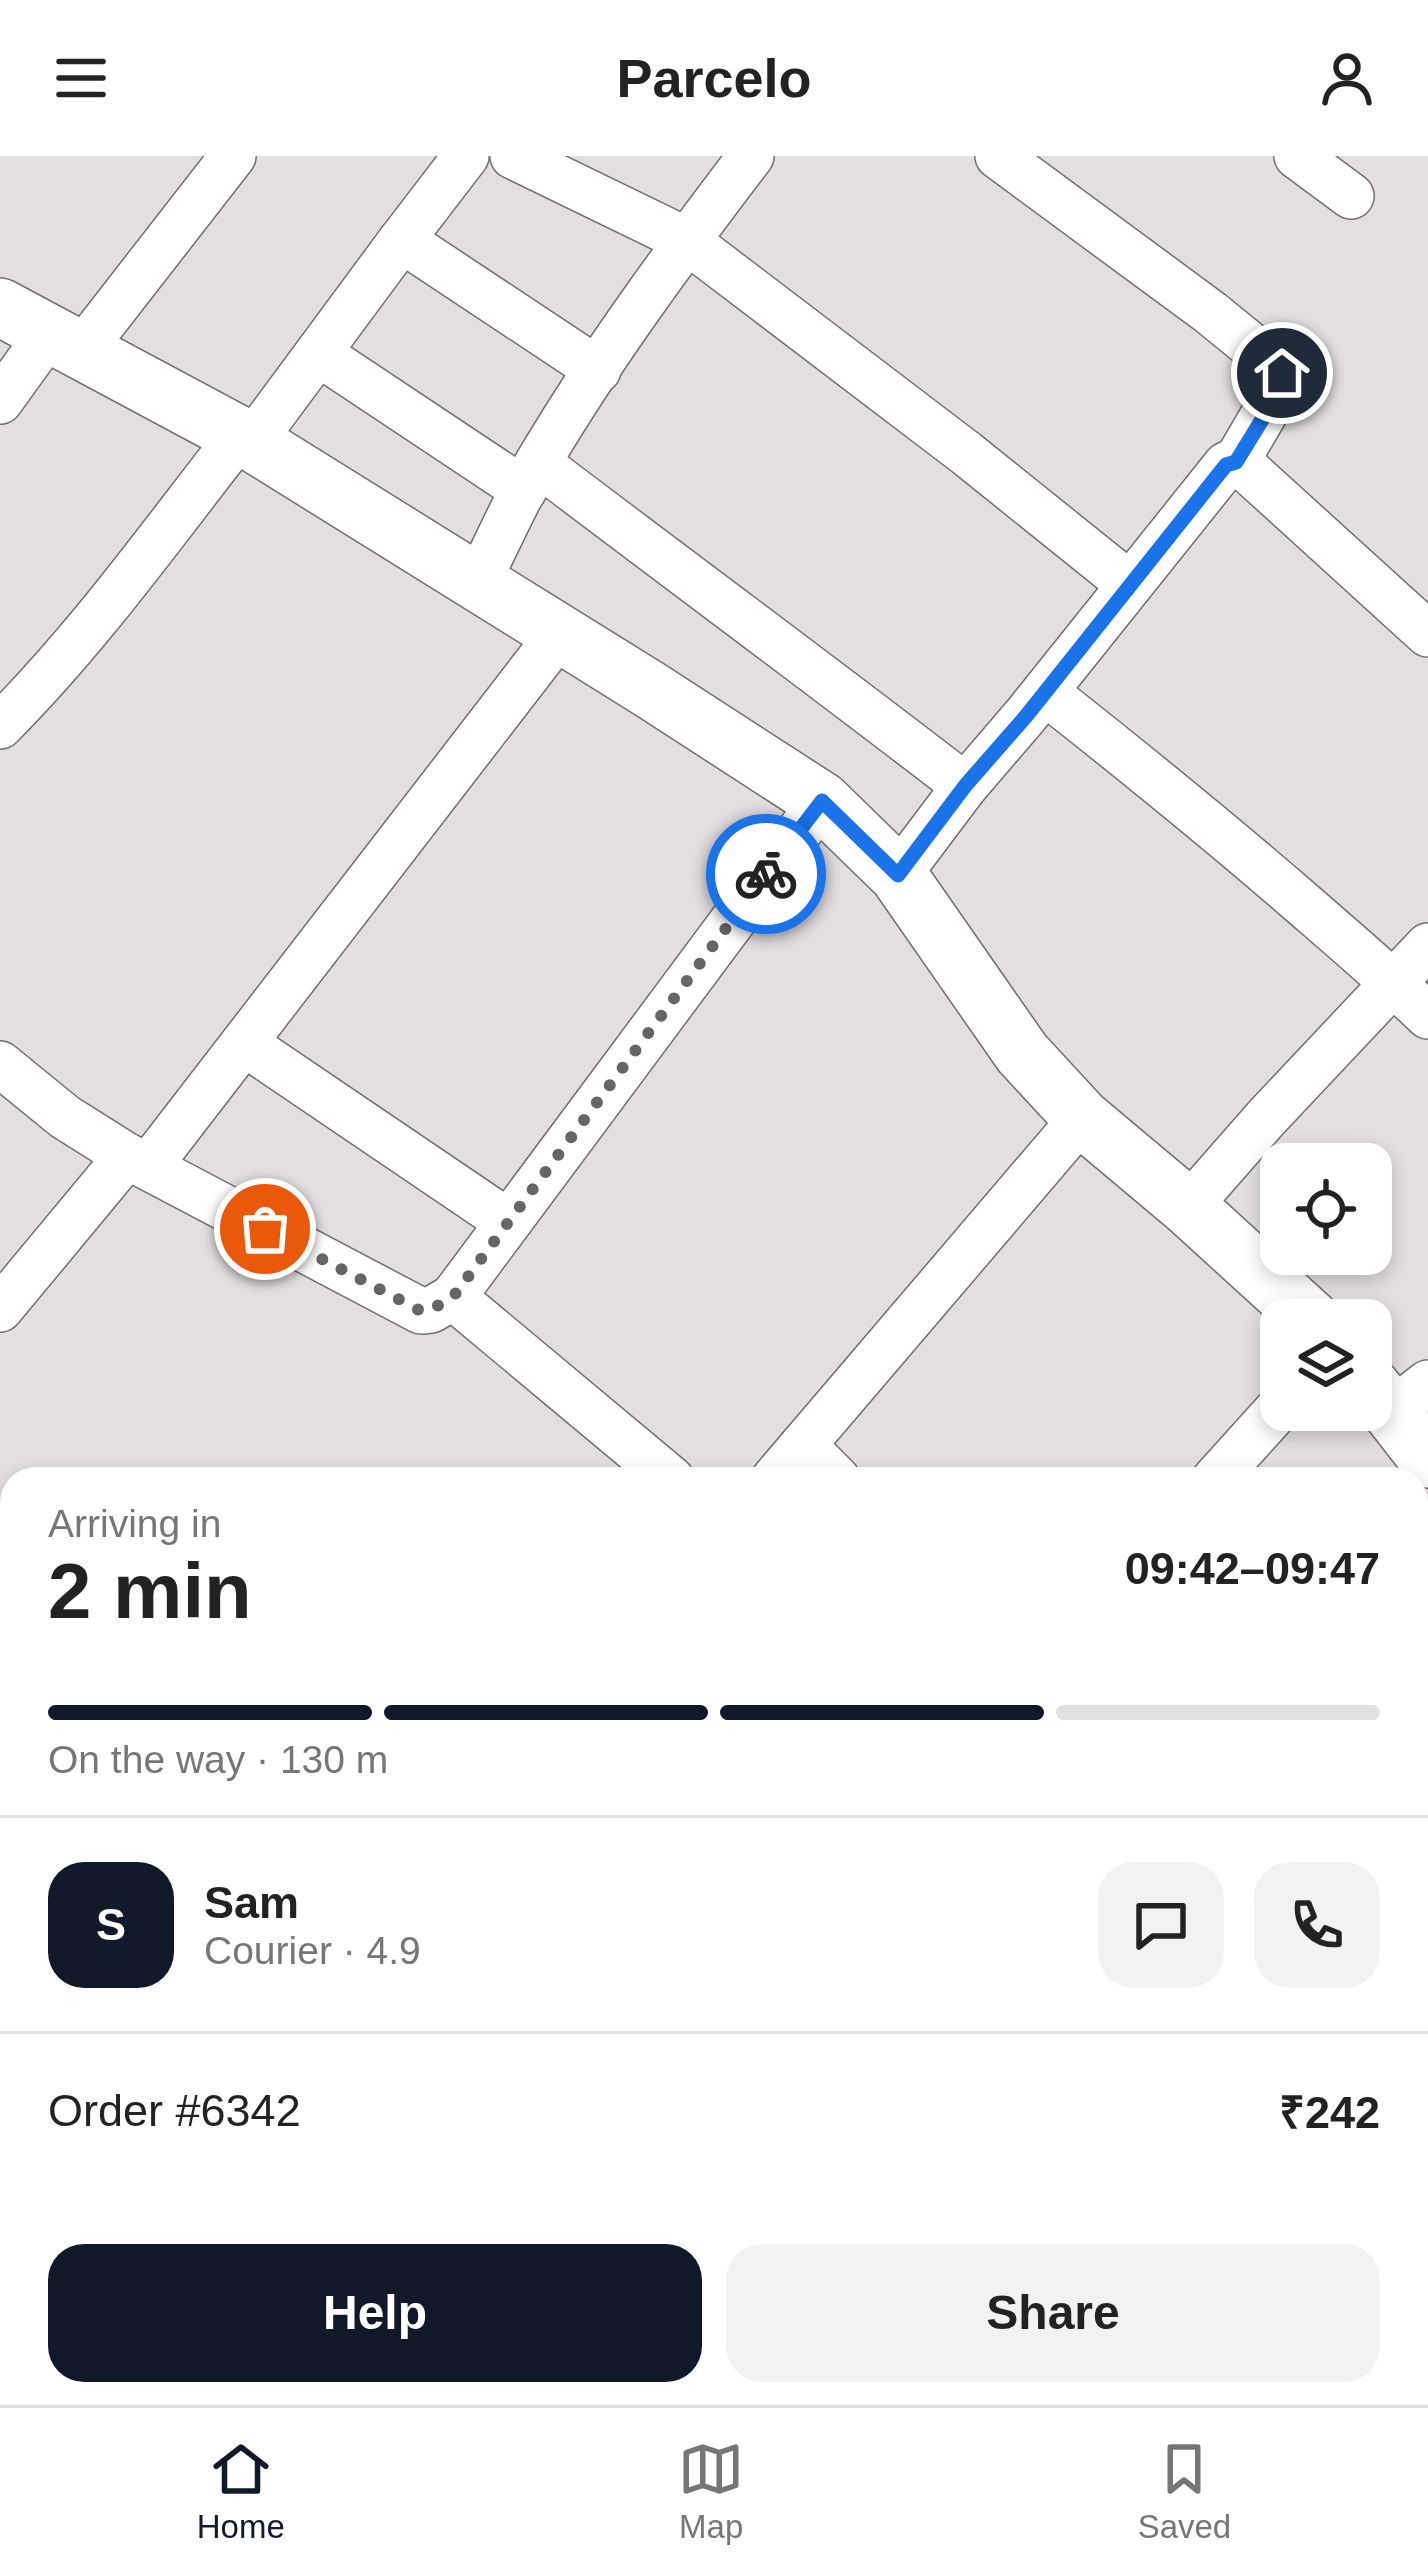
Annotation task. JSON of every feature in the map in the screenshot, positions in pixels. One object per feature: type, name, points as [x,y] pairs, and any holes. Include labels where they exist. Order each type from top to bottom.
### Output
[{"type":"street","points":[[0,401],[44,330],[232,156]]},
{"type":"street","points":[[0,726],[318,353],[466,156]]},
{"type":"street","points":[[513,156],[686,240],[1129,584]]},
{"type":"street","points":[[478,582],[531,476],[598,370],[686,240],[751,156]]},
{"type":"street","points":[[898,875],[1226,465],[1236,462],[1276,397],[1282,373],[1211,313],[998,156]]},
{"type":"street","points":[[1297,156],[1351,196]]},
{"type":"street","points":[[400,242],[598,370]]},
{"type":"street","points":[[44,330],[246,439],[822,801],[898,875],[1022,1053],[1082,1118],[1289,1299]]},
{"type":"street","points":[[318,353],[531,476],[670,564],[965,786]]},
{"type":"street","points":[[1236,462],[1428,634]]},
{"type":"street","points":[[0,1309],[244,1043],[560,633]]},
{"type":"street","points":[[1045,692],[1143,768],[1428,1016]]},
{"type":"street","points":[[0,1064],[65,1117],[138,1161],[421,1311],[430,1310],[453,1297],[822,801]]},
{"type":"street","points":[[1188,1207],[1428,946]]},
{"type":"street","points":[[244,1043],[508,1222]]},
{"type":"street","points":[[789,1462],[1082,1118]]},
{"type":"street","points":[[453,1297],[656,1467]]},
{"type":"street","points":[[1397,1393],[1428,1459]]},
{"type":"street","points":[[1227,1467],[1260,1430]]},
{"type":"way so far","points":[[265,1229],[421,1311],[453,1297],[766,874]]},
{"type":"route","points":[[766,874],[822,801],[898,875],[1226,465],[1236,462],[1276,397],[1282,373]]}]
